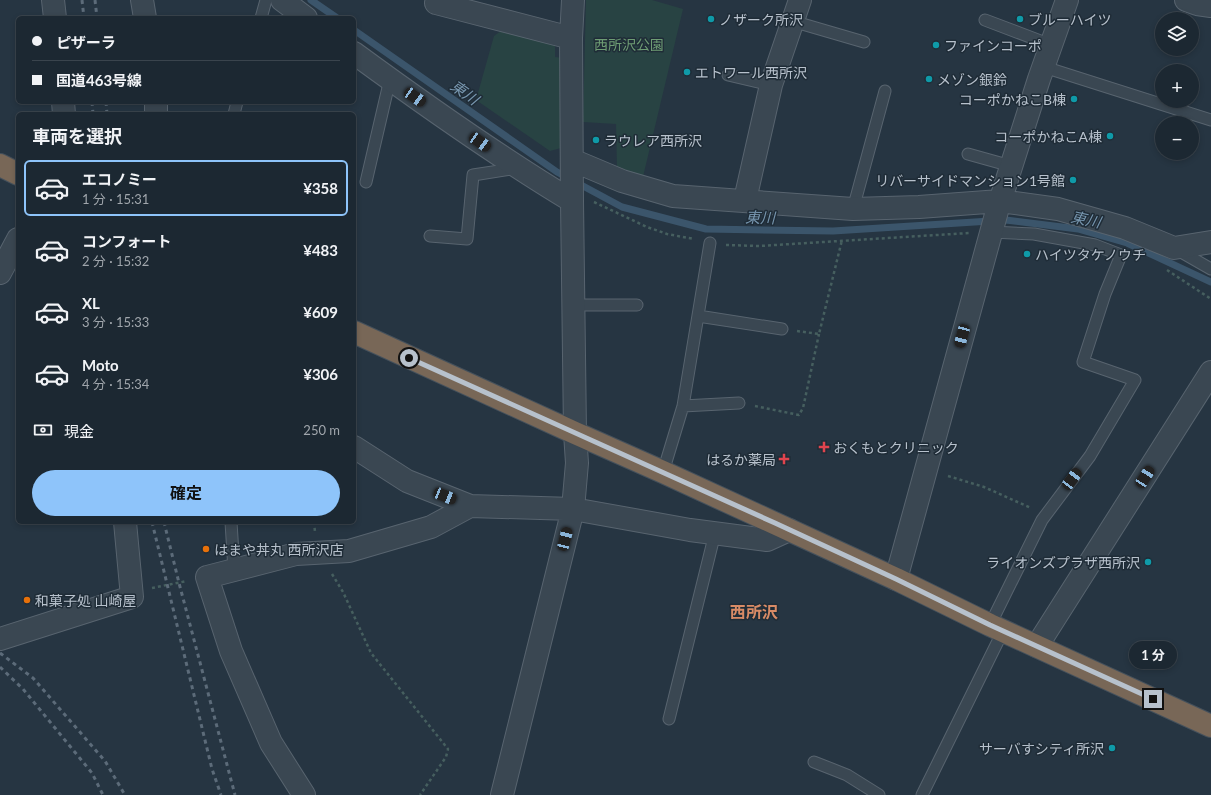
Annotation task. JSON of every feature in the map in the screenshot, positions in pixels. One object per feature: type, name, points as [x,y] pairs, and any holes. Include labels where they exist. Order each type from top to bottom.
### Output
[{"type":"highway","points":[[356,333],[896,579],[997,628],[1211,726]]},
{"type":"street","points":[[53,0],[55,16]]},
{"type":"street","points":[[142,0],[145,16]]},
{"type":"street","points":[[282,0],[303,16]]},
{"type":"street","points":[[437,0],[436,3],[571,38]]},
{"type":"street","points":[[502,795],[573,509],[577,463],[575,433],[573,305],[572,0]]},
{"type":"street","points":[[747,201],[747,191],[771,85],[800,0]]},
{"type":"street","points":[[896,579],[995,218],[1066,0]]},
{"type":"street","points":[[1186,0],[1197,4],[1211,6]]},
{"type":"street","points":[[356,54],[519,168],[572,180],[622,181],[673,196],[853,209],[919,207],[995,218],[1058,209],[1125,228],[1174,248],[1211,242]]},
{"type":"street","points":[[0,273],[16,243]]},
{"type":"street","points":[[1037,646],[1211,372]]},
{"type":"street","points":[[356,448],[407,481],[470,506],[573,509],[715,533],[767,540],[789,530]]},
{"type":"street","points":[[304,795],[271,743],[231,651],[207,578],[296,554],[349,551],[431,527],[470,506]]},
{"type":"street","points":[[0,639],[132,596],[125,524]]},
{"type":"lane","points":[[262,16],[266,0]]},
{"type":"lane","points":[[985,20],[1051,45]]},
{"type":"lane","points":[[792,21],[864,42]]},
{"type":"lane","points":[[1044,67],[1211,120]]},
{"type":"lane","points":[[728,75],[771,85]]},
{"type":"lane","points":[[366,182],[390,79]]},
{"type":"lane","points":[[853,209],[885,91]]},
{"type":"lane","points":[[968,154],[1011,166]]},
{"type":"lane","points":[[430,236],[468,240],[473,175],[519,168]]},
{"type":"lane","points":[[922,795],[1046,514],[1090,456],[1135,380],[1083,362],[1105,294],[1121,254],[1095,245],[1034,234],[995,218]]},
{"type":"lane","points":[[663,472],[683,406],[710,243]]},
{"type":"lane","points":[[1174,248],[1211,270]]},
{"type":"lane","points":[[573,305],[637,305]]},
{"type":"lane","points":[[698,316],[782,329]]},
{"type":"lane","points":[[683,406],[739,403]]},
{"type":"lane","points":[[231,524],[234,570]]},
{"type":"lane","points":[[669,719],[715,533]]},
{"type":"lane","points":[[814,762],[846,775],[879,795]]},
{"type":"path","points":[[572,180],[578,195],[647,226],[668,234],[725,245],[758,246],[842,240],[995,218]]},
{"type":"path","points":[[739,403],[799,415],[803,408],[842,240]]},
{"type":"path","points":[[1164,268],[1211,299]]},
{"type":"path","points":[[782,329],[819,334]]},
{"type":"path","points":[[926,470],[984,487],[1046,514]]},
{"type":"path","points":[[131,591],[207,578]]},
{"type":"path","points":[[344,592],[371,653],[448,749],[446,757],[420,795]]},
{"type":"green space","name":"西所沢公園","points":[[586,0],[652,0],[683,9],[642,181],[617,168],[616,124],[583,122]]},
{"type":"green space","name":"西所沢公園","points":[[501,31],[555,44],[555,57],[563,58],[561,148],[550,151],[476,100],[494,36]]},
{"type":"waterway","name":"東川","points":[[311,0],[334,16]]},
{"type":"waterway","name":"東川","points":[[356,31],[557,172],[622,207],[706,229],[833,231],[1006,220],[1078,229],[1127,243],[1211,282]]},
{"type":"railway","points":[[82,0],[84,16]]},
{"type":"railway","points":[[95,0],[97,16]]},
{"type":"railway","points":[[92,104],[93,112]]},
{"type":"railway","points":[[106,104],[107,112]]},
{"type":"railway","points":[[152,524],[212,769],[221,795]]},
{"type":"railway","points":[[164,524],[235,795]]},
{"type":"railway","points":[[0,653],[33,678],[105,761],[125,795]]},
{"type":"railway","points":[[0,667],[23,689],[92,773],[103,795]]},
{"type":"place","name":"ノザーク所沢","points":[[711,19]]},
{"type":"place","name":"ブルーハイツ","points":[[1020,19]]},
{"type":"place","name":"ファインコーポ","points":[[936,45]]},
{"type":"place","name":"エトワール西所沢","points":[[687,72]]},
{"type":"place","name":"メゾン銀鈴","points":[[929,79]]},
{"type":"place","name":"コーポかねこB棟","points":[[1074,99]]},
{"type":"place","name":"コーポかねこA棟","points":[[1110,136]]},
{"type":"place","name":"ラウレア西所沢","points":[[596,140]]},
{"type":"place","name":"リバーサイドマンション1号館","points":[[1073,180]]},
{"type":"place","name":"ハイツタケノウチ","points":[[1027,254]]},
{"type":"place","name":"おくもとクリニック","points":[[824,447]]},
{"type":"place","name":"はるか薬局","points":[[784,459]]},
{"type":"place","name":"はまや丼丸 西所沢店","points":[[206,549]]},
{"type":"place","name":"ライオンズプラザ西所沢","points":[[1148,562]]},
{"type":"place","name":"和菓子処 山崎屋","points":[[27,600]]},
{"type":"place","name":"サーバすシティ所沢","points":[[1112,748]]},
{"type":"district","name":"西所沢","points":[[754,611]]},
{"type":"route","points":[[409,358],[775,523],[896,579],[990,625],[1153,699]]}]
